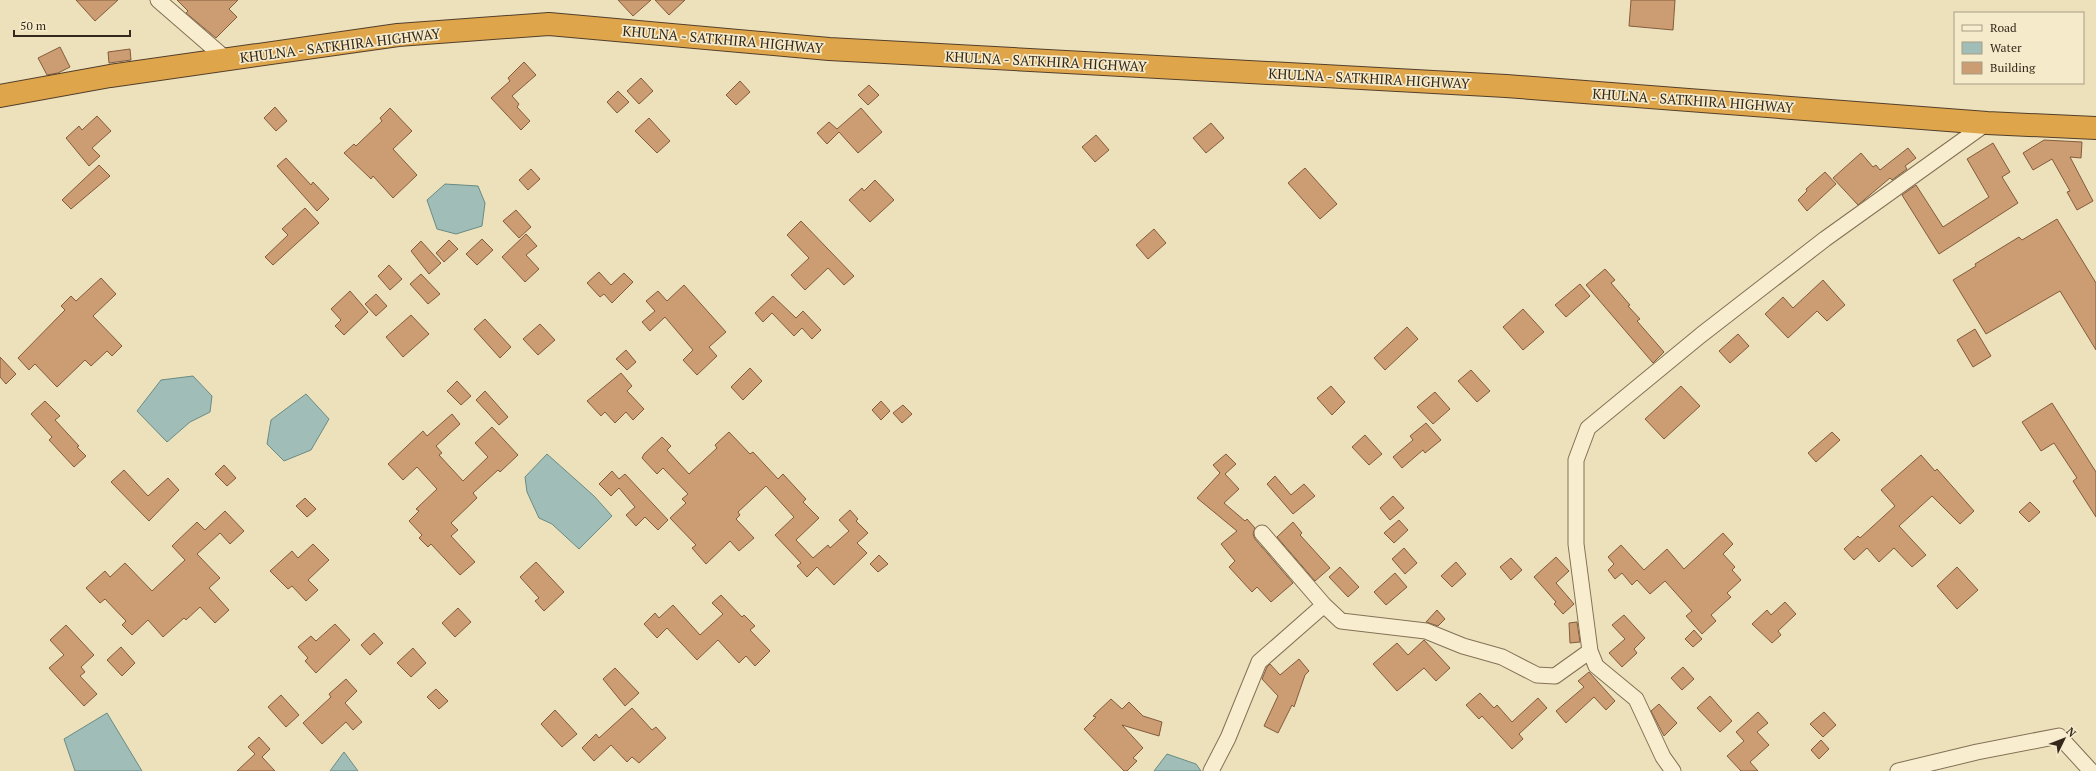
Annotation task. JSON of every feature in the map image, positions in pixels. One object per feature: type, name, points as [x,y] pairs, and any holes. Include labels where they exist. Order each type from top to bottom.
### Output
[{"type":"highway","name":"KHULNA - SATKHIRA HIGHWAY","points":[[0,96],[110,76],[398,35],[549,24],[829,49],[1506,86],[1987,123],[2096,128]]},
{"type":"street","points":[[158,0],[226,59]]},
{"type":"street","points":[[1674,771],[1663,757],[1636,700],[1596,666],[1590,652],[1576,544],[1576,460],[1588,428],[1701,335],[1825,239],[1987,123]]},
{"type":"street","points":[[1262,533],[1324,605],[1342,621],[1426,632],[1502,657],[1537,675],[1555,676],[1590,652]]},
{"type":"street","points":[[1211,771],[1228,738],[1259,662],[1324,605]]},
{"type":"street","points":[[1898,771],[1977,752],[2059,736],[2091,771]]},
{"type":"water","points":[[445,184],[478,186],[485,203],[482,226],[456,234],[437,229],[427,200]]},
{"type":"water","points":[[193,376],[212,396],[210,412],[190,422],[167,442],[137,411],[161,380]]},
{"type":"water","points":[[306,394],[329,419],[311,450],[284,461],[267,444],[271,420]]},
{"type":"water","points":[[547,454],[594,496],[612,516],[579,549],[552,524],[539,518],[527,492],[525,477]]},
{"type":"water","points":[[107,713],[142,771],[75,771],[64,739]]},
{"type":"water","points":[[344,752],[358,771],[330,771]]},
{"type":"water","points":[[1167,754],[1196,764],[1201,771],[1154,771]]},
{"type":"building","points":[[76,0],[118,0],[95,21]]},
{"type":"building","points":[[177,0],[238,0],[229,9],[237,17],[216,38],[186,13],[188,11]]},
{"type":"building","points":[[618,0],[651,0],[633,16]]},
{"type":"building","points":[[655,0],[685,0],[669,15]]},
{"type":"building","points":[[1631,0],[1675,0],[1673,30],[1629,26]]},
{"type":"building","points":[[60,47],[70,67],[58,73],[47,75],[38,58]]},
{"type":"building","points":[[130,49],[131,60],[109,63],[108,52]]},
{"type":"building","points":[[524,62],[536,75],[512,96],[519,104],[517,107],[530,121],[521,130],[491,98],[510,81],[508,78]]},
{"type":"building","points":[[641,78],[653,91],[639,104],[627,91]]},
{"type":"building","points":[[740,81],[750,92],[736,105],[726,95]]},
{"type":"building","points":[[869,85],[879,95],[868,105],[858,95]]},
{"type":"building","points":[[618,91],[629,102],[617,113],[607,102]]},
{"type":"building","points":[[275,107],[287,121],[276,131],[264,118]]},
{"type":"building","points":[[390,108],[412,131],[393,149],[417,175],[393,198],[373,176],[371,179],[344,153],[354,144],[356,146],[382,121],[380,118]]},
{"type":"building","points":[[861,108],[882,132],[858,153],[839,132],[827,144],[817,133],[829,122],[837,129]]},
{"type":"building","points":[[97,116],[111,131],[92,148],[100,156],[89,166],[66,138],[79,126],[82,130]]},
{"type":"building","points":[[649,118],[670,141],[657,153],[635,131]]},
{"type":"building","points":[[1211,123],[1224,138],[1206,153],[1193,138]]},
{"type":"building","points":[[1096,135],[1109,150],[1095,162],[1082,147]]},
{"type":"building","points":[[2044,140],[2082,142],[2081,158],[2070,157],[2093,201],[2077,210],[2067,192],[2070,191],[2052,159],[2033,170],[2023,153]]},
{"type":"building","points":[[1993,143],[2010,172],[2002,177],[2018,203],[1939,254],[1902,195],[1916,185],[1943,227],[1989,197],[1967,159]]},
{"type":"building","points":[[1908,148],[1916,158],[1905,166],[1907,169],[1892,180],[1890,178],[1858,205],[1833,178],[1861,153],[1873,167],[1876,165],[1880,170]]},
{"type":"building","points":[[286,158],[311,185],[313,182],[329,199],[317,211],[277,166]]},
{"type":"building","points":[[99,165],[110,176],[71,209],[62,200]]},
{"type":"building","points":[[1305,168],[1337,204],[1320,219],[1288,183]]},
{"type":"building","points":[[531,169],[540,179],[528,190],[519,180]]},
{"type":"building","points":[[1825,172],[1836,184],[1807,211],[1798,200],[1807,191],[1806,189]]},
{"type":"building","points":[[875,180],[894,200],[870,222],[849,200],[862,188],[864,191]]},
{"type":"building","points":[[305,208],[319,223],[273,265],[265,257],[288,235],[282,229]]},
{"type":"building","points":[[516,210],[531,227],[519,238],[503,221]]},
{"type":"building","points":[[2057,219],[2096,283],[2096,350],[2060,291],[1986,334],[1953,280],[1976,266],[1975,264],[2019,237],[2022,240]]},
{"type":"building","points":[[801,221],[854,276],[844,285],[828,268],[805,290],[791,275],[809,258],[787,235]]},
{"type":"building","points":[[1154,229],[1166,243],[1148,259],[1136,245]]},
{"type":"building","points":[[526,234],[537,246],[526,255],[539,269],[525,282],[502,257]]},
{"type":"building","points":[[482,239],[493,250],[477,265],[466,254]]},
{"type":"building","points":[[449,240],[458,249],[444,262],[436,253]]},
{"type":"building","points":[[421,241],[441,263],[429,274],[411,251]]},
{"type":"building","points":[[389,265],[402,279],[390,290],[378,276]]},
{"type":"building","points":[[1605,269],[1615,280],[1611,283],[1640,319],[1637,321],[1664,352],[1653,363],[1586,285]]},
{"type":"building","points":[[599,272],[611,285],[624,273],[633,282],[612,303],[604,294],[600,297],[587,283]]},
{"type":"building","points":[[421,274],[440,294],[428,304],[410,284]]},
{"type":"building","points":[[101,278],[116,294],[93,316],[122,346],[112,356],[107,351],[91,366],[85,360],[57,387],[35,364],[29,370],[18,358],[65,310],[61,306],[71,296],[76,301]]},
{"type":"building","points":[[1823,280],[1845,305],[1827,321],[1817,311],[1788,338],[1765,314],[1783,297],[1793,308]]},
{"type":"building","points":[[1580,284],[1590,296],[1566,317],[1555,305]]},
{"type":"building","points":[[684,285],[726,332],[709,347],[717,356],[697,375],[683,360],[693,350],[665,317],[650,331],[642,322],[655,311],[646,301],[658,291],[667,301]]},
{"type":"building","points":[[350,291],[368,312],[344,335],[335,326],[341,320],[331,309]]},
{"type":"building","points":[[376,294],[387,306],[376,316],[365,304]]},
{"type":"building","points":[[773,296],[796,318],[803,311],[821,330],[812,339],[802,328],[794,336],[772,313],[763,322],[755,313]]},
{"type":"building","points":[[1523,309],[1544,332],[1523,350],[1503,327]]},
{"type":"building","points":[[411,315],[429,334],[403,357],[386,337]]},
{"type":"building","points":[[485,319],[511,347],[500,358],[474,329]]},
{"type":"building","points":[[540,324],[555,340],[538,355],[523,339]]},
{"type":"building","points":[[1407,327],[1418,339],[1385,370],[1374,358]]},
{"type":"building","points":[[1975,329],[1991,356],[1973,367],[1957,340]]},
{"type":"building","points":[[1738,334],[1749,346],[1730,363],[1719,351]]},
{"type":"building","points":[[626,350],[636,362],[627,370],[616,359]]},
{"type":"building","points":[[0,357],[16,374],[6,384],[0,377]]},
{"type":"building","points":[[750,368],[762,381],[743,400],[731,387]]},
{"type":"building","points":[[1471,370],[1490,391],[1477,402],[1458,381]]},
{"type":"building","points":[[621,373],[632,386],[627,391],[644,409],[633,420],[626,412],[615,423],[605,412],[601,416],[587,401]]},
{"type":"building","points":[[457,381],[471,396],[461,405],[447,391]]},
{"type":"building","points":[[1331,386],[1345,402],[1332,415],[1317,398]]},
{"type":"building","points":[[1681,386],[1700,406],[1664,439],[1645,419]]},
{"type":"building","points":[[485,391],[508,417],[499,425],[476,400]]},
{"type":"building","points":[[1435,392],[1450,409],[1433,424],[1417,407]]},
{"type":"building","points":[[45,401],[60,416],[55,420],[79,446],[77,447],[86,456],[74,467],[49,440],[52,437],[31,414]]},
{"type":"building","points":[[881,401],[890,411],[881,420],[872,410]]},
{"type":"building","points":[[2052,403],[2096,472],[2096,517],[2073,481],[2077,478],[2054,443],[2041,451],[2022,422]]},
{"type":"building","points":[[903,405],[912,414],[902,423],[893,413]]},
{"type":"building","points":[[452,414],[460,424],[436,446],[442,453],[439,455],[463,481],[488,457],[475,443],[492,427],[518,455],[500,472],[498,470],[473,493],[477,498],[451,523],[458,530],[451,536],[475,562],[460,575],[431,544],[428,547],[419,538],[422,535],[409,521],[419,511],[416,509],[437,489],[417,467],[403,480],[388,464],[423,431],[427,436]]},
{"type":"building","points":[[1426,423],[1441,440],[1425,453],[1423,450],[1402,468],[1393,457],[1413,440],[1410,436]]},
{"type":"building","points":[[729,432],[750,454],[753,452],[778,479],[783,474],[806,499],[803,502],[819,518],[796,540],[813,558],[828,545],[830,548],[849,531],[839,520],[850,510],[858,519],[856,521],[868,533],[857,543],[867,553],[834,585],[817,567],[807,577],[797,566],[801,563],[775,535],[794,517],[766,486],[738,512],[740,515],[736,519],[754,538],[739,551],[730,541],[706,564],[692,548],[696,545],[670,518],[686,503],[682,499],[688,494],[663,468],[657,474],[642,458],[644,454],[662,437],[671,446],[667,450],[689,474],[717,448],[715,445]]},
{"type":"building","points":[[1832,432],[1840,440],[1816,462],[1808,453]]},
{"type":"building","points":[[1365,435],[1382,454],[1369,465],[1352,447]]},
{"type":"building","points":[[1226,454],[1236,464],[1225,474],[1239,489],[1224,503],[1245,521],[1247,519],[1255,528],[1253,534],[1255,539],[1293,583],[1271,602],[1257,587],[1252,592],[1229,567],[1235,561],[1221,544],[1237,531],[1197,498],[1220,473],[1213,465]]},
{"type":"building","points":[[1921,455],[1935,471],[1937,469],[1974,511],[1960,524],[1932,496],[1899,526],[1926,555],[1912,567],[1894,548],[1879,562],[1867,548],[1854,560],[1844,549],[1858,536],[1860,538],[1895,506],[1881,490]]},
{"type":"building","points":[[224,465],[236,478],[227,486],[215,474]]},
{"type":"building","points":[[124,470],[148,496],[168,478],[179,490],[149,521],[111,482]]},
{"type":"building","points":[[612,471],[619,479],[625,474],[668,520],[658,530],[645,517],[636,526],[626,515],[635,507],[619,488],[611,496],[599,484]]},
{"type":"building","points":[[1275,476],[1291,495],[1304,484],[1315,496],[1293,514],[1267,484]]},
{"type":"building","points":[[1393,496],[1404,508],[1390,520],[1380,508]]},
{"type":"building","points":[[305,498],[316,509],[307,517],[296,506]]},
{"type":"building","points":[[2030,502],[2040,512],[2029,522],[2019,512]]},
{"type":"building","points":[[225,511],[244,531],[230,544],[220,533],[197,554],[220,578],[209,588],[229,610],[215,623],[200,607],[186,620],[184,618],[163,637],[148,620],[132,635],[122,625],[126,621],[105,599],[100,603],[86,588],[105,571],[110,577],[125,563],[152,591],[185,560],[172,546],[197,522],[205,530]]},
{"type":"building","points":[[1399,520],[1408,530],[1394,543],[1384,533]]},
{"type":"building","points":[[1293,522],[1302,533],[1300,535],[1330,568],[1315,581],[1277,537]]},
{"type":"building","points":[[1723,533],[1733,544],[1723,554],[1735,567],[1732,570],[1741,580],[1727,593],[1731,597],[1711,615],[1716,621],[1702,634],[1686,616],[1692,611],[1665,581],[1650,594],[1637,580],[1632,585],[1622,573],[1615,579],[1608,570],[1614,564],[1608,557],[1621,545],[1644,570],[1667,549],[1684,569]]},
{"type":"building","points":[[313,544],[329,560],[308,580],[318,590],[306,601],[292,586],[288,589],[270,571],[292,551],[298,558]]},
{"type":"building","points":[[1404,548],[1417,563],[1405,574],[1392,559]]},
{"type":"building","points":[[879,555],[888,564],[878,572],[870,564]]},
{"type":"building","points":[[1556,557],[1569,571],[1556,583],[1574,604],[1563,614],[1554,604],[1556,602],[1534,577]]},
{"type":"building","points":[[1511,558],[1522,570],[1511,580],[1500,567]]},
{"type":"building","points":[[536,562],[564,592],[544,611],[535,601],[539,598],[520,577]]},
{"type":"building","points":[[1456,562],[1466,574],[1452,587],[1441,576]]},
{"type":"building","points":[[1340,567],[1359,587],[1348,597],[1329,577]]},
{"type":"building","points":[[1957,567],[1978,590],[1957,609],[1937,586]]},
{"type":"building","points":[[1395,573],[1407,587],[1386,605],[1374,592]]},
{"type":"building","points":[[721,595],[742,617],[744,615],[755,626],[750,630],[770,651],[755,666],[746,656],[739,663],[718,640],[697,660],[667,628],[657,638],[644,624],[655,613],[659,618],[673,605],[700,635],[723,614],[712,603]]},
{"type":"building","points":[[1785,602],[1796,614],[1778,631],[1781,635],[1772,643],[1752,624],[1767,610],[1771,615]]},
{"type":"building","points":[[458,608],[471,622],[455,637],[442,623]]},
{"type":"building","points":[[1437,610],[1445,619],[1438,626],[1426,622]]},
{"type":"building","points":[[1624,615],[1645,638],[1634,649],[1637,653],[1622,667],[1609,653],[1625,639],[1612,625]]},
{"type":"building","points":[[1577,622],[1580,642],[1570,643],[1569,623]]},
{"type":"building","points":[[335,624],[350,640],[316,673],[305,661],[308,658],[298,647],[311,636],[316,641]]},
{"type":"building","points":[[66,625],[94,655],[81,667],[85,672],[80,676],[97,694],[84,706],[49,668],[64,655],[50,640]]},
{"type":"building","points":[[1694,630],[1702,639],[1693,647],[1685,639]]},
{"type":"building","points":[[374,633],[383,643],[370,655],[361,645]]},
{"type":"building","points":[[1424,640],[1450,668],[1436,681],[1424,668],[1397,691],[1373,664],[1397,643],[1408,655]]},
{"type":"building","points":[[121,647],[135,663],[122,676],[107,660]]},
{"type":"building","points":[[413,648],[426,663],[411,677],[397,663]]},
{"type":"building","points":[[1299,659],[1309,671],[1305,675],[1294,707],[1292,705],[1278,733],[1264,726],[1278,696],[1262,679],[1267,667],[1270,664],[1280,675]]},
{"type":"building","points":[[1683,667],[1694,679],[1682,690],[1671,678]]},
{"type":"building","points":[[615,668],[639,693],[625,706],[603,679]]},
{"type":"building","points":[[1589,672],[1615,701],[1606,710],[1594,697],[1566,723],[1556,711],[1584,687],[1578,681]]},
{"type":"building","points":[[346,679],[357,691],[345,703],[362,722],[353,730],[346,722],[322,744],[303,723],[331,697],[329,694]]},
{"type":"building","points":[[436,689],[448,701],[439,709],[427,697]]},
{"type":"building","points":[[1480,693],[1494,708],[1497,705],[1512,722],[1538,698],[1547,708],[1519,734],[1523,739],[1512,749],[1482,716],[1479,719],[1466,705]]},
{"type":"building","points":[[281,695],[299,715],[286,727],[268,707]]},
{"type":"building","points":[[1710,696],[1732,721],[1720,732],[1697,708]]},
{"type":"building","points":[[1111,699],[1122,709],[1129,702],[1143,716],[1162,722],[1159,736],[1122,725],[1143,748],[1133,758],[1137,761],[1127,771],[1124,771],[1084,729],[1096,717],[1093,716]]},
{"type":"building","points":[[1659,704],[1677,723],[1664,736],[1651,711]]},
{"type":"building","points":[[632,708],[652,730],[656,727],[666,738],[639,763],[632,757],[627,762],[611,745],[594,761],[582,748],[596,734],[599,738]]},
{"type":"building","points":[[555,710],[577,734],[562,747],[541,724]]},
{"type":"building","points":[[1758,712],[1768,723],[1757,732],[1769,745],[1750,762],[1758,771],[1741,771],[1727,756],[1744,741],[1736,732]]},
{"type":"building","points":[[1824,712],[1836,725],[1823,737],[1810,724]]},
{"type":"building","points":[[259,737],[270,749],[262,757],[275,771],[237,771],[255,754],[248,747]]},
{"type":"building","points":[[1821,740],[1829,749],[1819,759],[1811,750]]}]
